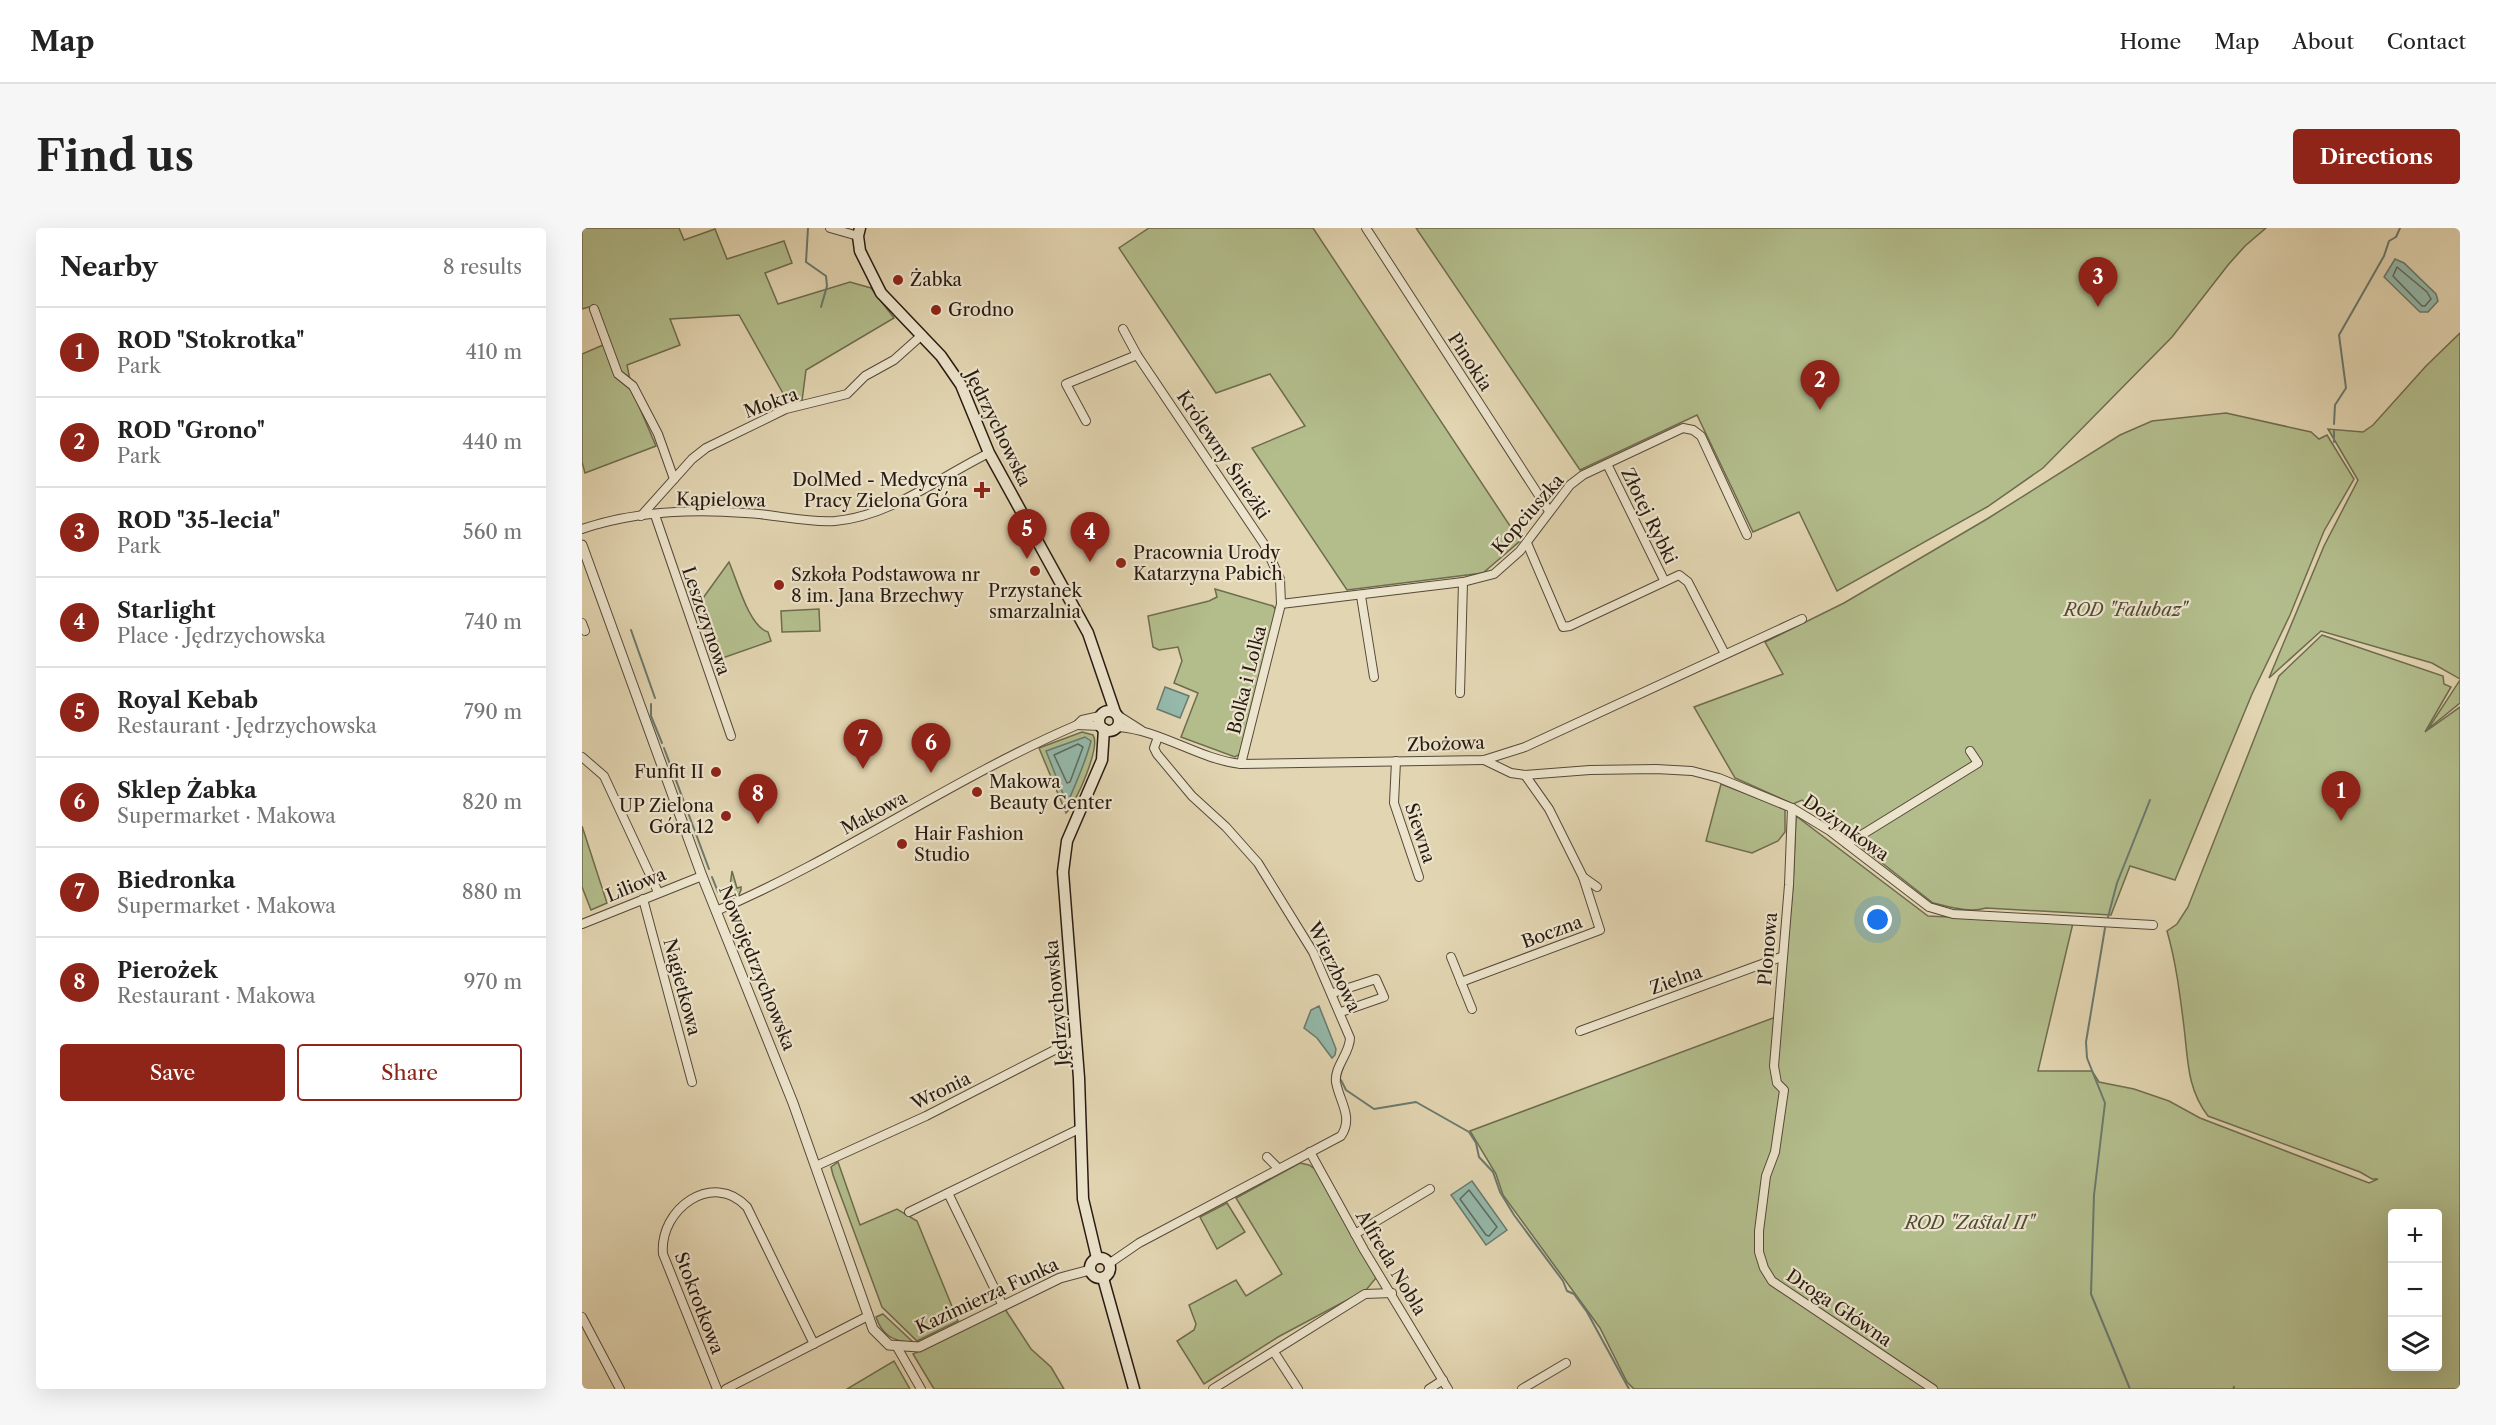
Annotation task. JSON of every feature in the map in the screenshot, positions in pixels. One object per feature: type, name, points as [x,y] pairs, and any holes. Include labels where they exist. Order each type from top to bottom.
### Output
[{"type":"main road","name":"Jędrzychowska","points":[[859,232],[860,251],[881,293],[922,335],[948,365],[961,385],[989,453],[1088,633],[1106,690],[1109,721],[1104,752],[1072,826],[1063,861],[1076,1039],[1084,1208],[1097,1258]]},
{"type":"main road","points":[[1097,1258],[1103,1258],[1110,1263],[1109,1273],[1103,1278],[1093,1275],[1090,1270],[1090,1264],[1097,1258]]},
{"type":"main road","points":[[1103,1278],[1134,1389]]},
{"type":"street","points":[[830,228],[859,232]]},
{"type":"street","name":"Pinokia","points":[[1366,228],[1549,511]]},
{"type":"street","points":[[594,309],[618,374],[633,386],[658,434],[674,479]]},
{"type":"street","name":"Królewny Śnieżki","points":[[1123,329],[1137,355],[1264,544],[1280,579],[1281,604]]},
{"type":"street","name":"Mokra","points":[[641,516],[706,448],[786,409],[847,394],[865,376],[894,360],[922,335]]},
{"type":"street","points":[[1086,421],[1066,384],[1137,355]]},
{"type":"street","name":"Kopciuszka","points":[[1281,604],[1463,582],[1494,574],[1527,543],[1570,485],[1607,464],[1683,428],[1693,430],[1701,436],[1747,534]]},
{"type":"street","name":"Kąpielowa","points":[[582,529],[655,515],[740,512],[834,521],[858,517],[890,505],[989,453]]},
{"type":"street","name":"Złotej Rybki","points":[[1607,464],[1664,580]]},
{"type":"street","name":"Leszczynowa","points":[[655,515],[731,736]]},
{"type":"street","points":[[1527,543],[1563,627],[1570,626],[1664,580],[1679,575],[1688,582],[1725,654]]},
{"type":"street","name":"Nowojędrzychowska","points":[[582,545],[702,876],[816,1166],[868,1316],[879,1336],[889,1345],[897,1347],[921,1389]]},
{"type":"street","points":[[1460,693],[1463,582]]},
{"type":"street","points":[[1361,596],[1374,677]]},
{"type":"street","name":"Bolka i Lolka","points":[[1241,764],[1281,604]]},
{"type":"street","name":"Zbożowa","points":[[1109,721],[1136,725],[1141,730],[1213,758],[1241,764],[1484,760],[1525,747],[1802,619]]},
{"type":"street","name":"Makowa","points":[[717,911],[880,828],[1009,756],[1077,725],[1082,720],[1109,721]]},
{"type":"street","name":"Wierzbowa","points":[[1110,1263],[1138,1243],[1341,1136],[1346,1124],[1345,1104],[1336,1083],[1336,1076],[1350,1044],[1350,1038],[1333,993],[1313,952],[1258,863],[1226,827],[1192,796],[1157,754],[1154,748],[1158,737]]},
{"type":"street","points":[[1847,844],[1978,763],[1970,751]]},
{"type":"street","points":[[582,757],[603,776],[658,892]]},
{"type":"street","name":"Dożynkowa","points":[[1484,760],[1511,773],[1525,775],[1634,769],[1692,771],[1719,778],[1792,808],[1847,844],[1929,907],[1938,911],[1953,914],[2153,925]]},
{"type":"street","name":"Siewna","points":[[1395,761],[1394,803],[1419,878]]},
{"type":"street","name":"Boczna","points":[[1461,982],[1600,930],[1582,878],[1549,809],[1525,775]]},
{"type":"street","name":"Plonowa","points":[[1784,1090],[1777,1083],[1774,1066],[1781,957],[1789,885],[1792,808]]},
{"type":"street","name":"Liliowa","points":[[582,924],[702,876]]},
{"type":"street","points":[[1582,878],[1597,887]]},
{"type":"street","name":"Nagietkowa","points":[[643,899],[692,1082]]},
{"type":"street","points":[[1451,957],[1472,1009]]},
{"type":"street","name":"Zielna","points":[[1581,1031],[1781,957]]},
{"type":"street","points":[[1333,993],[1376,979],[1384,997],[1341,1012]]},
{"type":"street","name":"Wronia","points":[[816,1166],[926,1116],[1076,1039]]},
{"type":"street","name":"Droga Główna","points":[[1784,1090],[1775,1152],[1766,1176],[1759,1232],[1759,1252],[1764,1268],[1772,1281],[1933,1389]]},
{"type":"street","points":[[909,1212],[1081,1128]]},
{"type":"street","name":"Alfreda Nobla","points":[[1310,1152],[1355,1234],[1448,1389]]},
{"type":"street","points":[[1267,1157],[1278,1168]]},
{"type":"street","points":[[1355,1234],[1430,1189]]},
{"type":"street","name":"Stokrotkowa","points":[[717,1389],[663,1254],[667,1224],[676,1210],[688,1202],[709,1193],[720,1192],[738,1198],[747,1207],[814,1344]]},
{"type":"street","points":[[948,1193],[1003,1306]]},
{"type":"street","name":"Kazimierza Funka","points":[[897,1347],[919,1347],[1060,1278],[1090,1270]]},
{"type":"street","points":[[1213,1389],[1365,1294],[1392,1293]]},
{"type":"street","points":[[726,1389],[868,1316]]},
{"type":"street","points":[[582,1317],[620,1389]]},
{"type":"street","points":[[1274,1352],[1298,1389]]},
{"type":"street","points":[[1522,1389],[1566,1363]]},
{"type":"street","points":[[1429,1389],[1443,1380]]},
{"type":"green space","points":[[679,228],[684,240],[715,229],[727,259],[784,241],[792,263],[765,273],[778,304],[850,282],[871,288],[894,318],[806,370],[802,401],[789,404],[739,315],[670,319],[680,345],[627,365],[632,390],[656,446],[585,473],[582,462],[582,354],[603,345],[589,307],[582,309],[582,229]]},
{"type":"green space","points":[[1149,228],[1313,228],[1520,541],[1483,573],[1347,590],[1252,448],[1305,426],[1270,374],[1216,393],[1119,248]]},
{"type":"green space","points":[[1416,228],[2266,228],[2228,265],[2172,337],[2043,468],[1987,507],[1837,591],[1799,512],[1753,532],[1697,415],[1580,470]]},
{"type":"green space","points":[[2460,333],[2460,679],[2432,663],[2321,631],[2269,678],[2324,546],[2358,480],[2328,429],[2363,432],[2373,425],[2426,366]]},
{"type":"green space","name":"ROD \"Falubaz\"","points":[[2226,413],[2311,432],[2319,439],[2327,435],[2354,479],[2324,531],[2290,615],[2252,694],[2175,880],[2130,866],[2111,915],[1986,908],[1967,910],[1933,903],[1802,800],[1793,804],[1735,778],[1694,707],[1783,674],[1765,642],[1844,603],[1987,519],[2120,435],[2152,421]]},
{"type":"green space","points":[[729,562],[749,612],[761,628],[768,632],[771,641],[714,661],[698,605]]},
{"type":"green space","points":[[1215,589],[1273,606],[1277,611],[1240,754],[1235,757],[1181,737],[1198,693],[1174,683],[1182,661],[1178,647],[1159,650],[1153,647],[1148,616],[1209,601],[1217,597]]},
{"type":"green space","points":[[819,609],[820,631],[782,632],[781,611]]},
{"type":"green space","name":"ROD \"Zastal II\"","points":[[2322,635],[2443,676],[2444,684],[2451,687],[2425,732],[2460,707],[2460,1389],[2234,1389],[2234,1386],[2233,1389],[1634,1389],[1627,1382],[1600,1328],[1503,1195],[1496,1174],[1470,1131],[1773,1018],[1781,1018],[1793,885],[1796,816],[1928,916],[2073,923],[2038,1071],[2092,1071],[2099,1082],[2134,1089],[2169,1101],[2200,1118],[2369,1183],[2378,1179],[2372,1179],[2360,1172],[2208,1116],[2201,1106],[2192,1085],[2177,979],[2167,931],[2177,924],[2188,907],[2279,676]]},
{"type":"green space","points":[[2460,680],[2460,703],[2428,729]]},
{"type":"green space","points":[[1082,732],[1093,735],[1094,751],[1081,787],[1066,813],[1039,748]]},
{"type":"green space","points":[[1721,784],[1785,809],[1785,832],[1778,841],[1752,853],[1706,841]]},
{"type":"green space","points":[[582,826],[607,903],[591,910],[582,887]]},
{"type":"green space","points":[[732,871],[737,888],[741,887],[741,890],[738,897],[728,902]]},
{"type":"green space","points":[[838,1162],[860,1225],[897,1209],[917,1221],[958,1321],[917,1341],[882,1307],[833,1175],[831,1167]]},
{"type":"green space","points":[[1300,1163],[1316,1170],[1376,1278],[1366,1290],[1278,1337],[1204,1384],[1177,1341],[1194,1330],[1196,1324],[1189,1305],[1236,1280],[1246,1296],[1282,1274],[1236,1198]]},
{"type":"green space","points":[[1227,1203],[1245,1232],[1217,1249],[1200,1217]]},
{"type":"green space","points":[[1005,1309],[1031,1349],[1051,1367],[1064,1389],[934,1389],[913,1354]]},
{"type":"green space","points":[[883,1314],[913,1342],[900,1341],[885,1333],[876,1317]]},
{"type":"green space","points":[[894,1361],[910,1389],[847,1389]]},
{"type":"water","points":[[2395,259],[2404,263],[2436,294],[2438,301],[2428,312],[2420,312],[2384,277]]},
{"type":"water","points":[[1165,687],[1189,696],[1180,718],[1157,709]]},
{"type":"water","points":[[1085,737],[1091,741],[1067,804],[1046,751]]},
{"type":"water","points":[[1319,1006],[1336,1049],[1332,1058],[1317,1038],[1304,1028],[1311,1010]]},
{"type":"water","points":[[1472,1181],[1507,1230],[1486,1245],[1451,1195]]},
{"type":"waterway","points":[[808,228],[806,262],[826,276],[827,286],[821,307]]},
{"type":"waterway","points":[[2334,424],[2335,405],[2346,388],[2339,335],[2384,256],[2389,241],[2396,237],[2400,228]]},
{"type":"waterway","points":[[2334,431],[2334,442]]},
{"type":"waterway","points":[[631,630],[655,698]]},
{"type":"waterway","points":[[651,704],[651,716],[662,743]]},
{"type":"waterway","points":[[664,748],[709,869]]},
{"type":"waterway","points":[[2108,917],[2117,883],[2150,800]]},
{"type":"waterway","points":[[712,877],[718,892]]},
{"type":"waterway","points":[[2105,928],[2086,1042],[2087,1058],[2105,1103],[2094,1195],[2091,1294],[2130,1389]]},
{"type":"waterway","points":[[1341,1080],[1346,1090],[1374,1109],[1416,1102],[1469,1132],[1476,1143],[1479,1157],[1493,1172],[1500,1192],[1514,1215],[1563,1281],[1567,1291],[1574,1294],[1587,1312],[1629,1389]]},
{"type":"place","name":"Żabka","points":[[898,280]]},
{"type":"place","name":"ROD \"35-lecia\"","points":[[2098,307]]},
{"type":"place","name":"Grodno","points":[[936,310]]},
{"type":"place","name":"ROD \"Grono\"","points":[[1820,410]]},
{"type":"place","name":"DolMed - Medycyna Pracy Zielona Góra","points":[[982,490]]},
{"type":"place","name":"Royal Kebab","points":[[1027,559]]},
{"type":"place","name":"Starlight","points":[[1090,562]]},
{"type":"place","name":"Pracownia Urody Katarzyna Pabich","points":[[1121,563]]},
{"type":"place","name":"Przystanek smarzalnia","points":[[1035,571]]},
{"type":"place","name":"Szkoła Podstawowa nr 8 im. Jana Brzechwy","points":[[779,585]]},
{"type":"place","name":"Biedronka","points":[[863,769]]},
{"type":"place","name":"Funfit II","points":[[716,772]]},
{"type":"place","name":"Sklep Żabka","points":[[931,773]]},
{"type":"place","name":"Makowa Beauty Center","points":[[977,792]]},
{"type":"place","name":"UP Zielona Góra 12","points":[[726,816]]},
{"type":"place","name":"ROD \"Stokrotka\"","points":[[2341,821]]},
{"type":"place","name":"Pierożek","points":[[758,824]]},
{"type":"place","name":"Hair Fashion Studio","points":[[902,844]]}]
